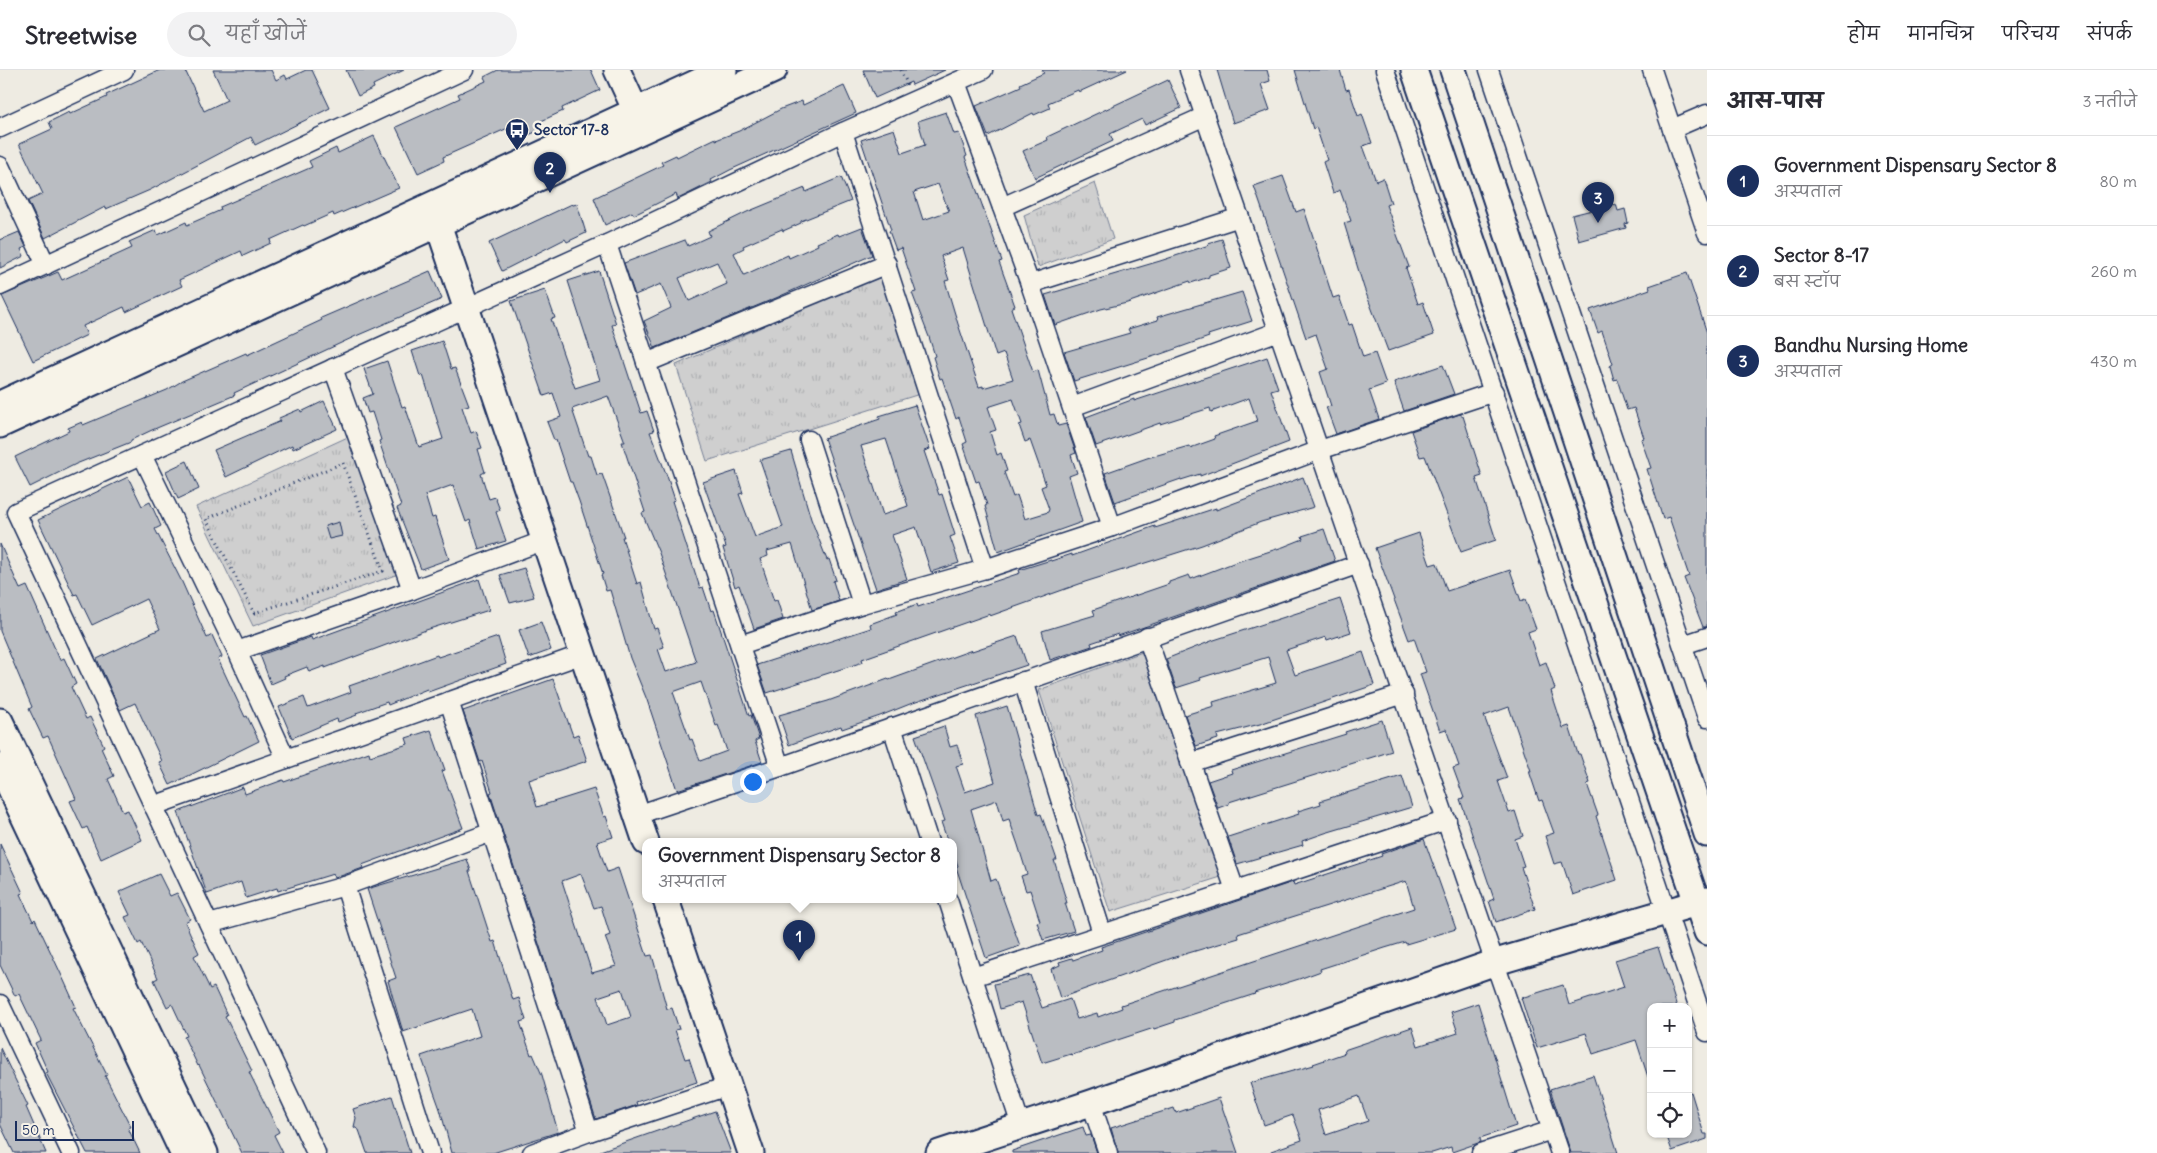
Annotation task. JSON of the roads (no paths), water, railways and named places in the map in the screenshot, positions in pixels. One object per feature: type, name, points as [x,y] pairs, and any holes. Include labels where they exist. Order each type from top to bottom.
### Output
[{"type":"street","points":[[0,128],[99,75],[124,70]]},
{"type":"street","points":[[617,70],[636,110]]},
{"type":"street","points":[[0,404],[724,70]]},
{"type":"street","points":[[0,426],[774,70]]},
{"type":"street","points":[[316,1153],[16,512],[467,308],[843,132],[983,70]]},
{"type":"street","points":[[1189,70],[1560,1153]]},
{"type":"street","points":[[1385,70],[1707,1032]]},
{"type":"street","points":[[1414,70],[1702,902],[1707,932]]},
{"type":"street","points":[[1453,70],[1707,834]]},
{"type":"street","points":[[1489,70],[1707,718]]},
{"type":"street","points":[[1652,70],[1707,233]]},
{"type":"street","points":[[0,286],[453,72]]},
{"type":"street","points":[[956,82],[1030,284],[1112,527]]},
{"type":"street","points":[[1672,129],[1707,114]]},
{"type":"street","points":[[1002,207],[1205,116]]},
{"type":"street","points":[[843,132],[985,570]]},
{"type":"street","points":[[0,166],[46,265]]},
{"type":"street","points":[[1030,284],[1240,217]]},
{"type":"street","points":[[438,224],[645,838]]},
{"type":"street","points":[[607,244],[780,767]]},
{"type":"street","points":[[646,363],[887,264]]},
{"type":"street","points":[[1072,407],[1279,331]]},
{"type":"street","points":[[333,368],[412,590]]},
{"type":"street","points":[[740,645],[862,604],[985,570],[1112,527],[1320,450],[1494,392]]},
{"type":"street","points":[[809,440],[862,604]]},
{"type":"street","points":[[142,455],[237,651],[286,759]]},
{"type":"street","points":[[237,651],[412,590],[545,540]]},
{"type":"street","points":[[637,815],[780,767],[1359,564]]},
{"type":"street","points":[[1147,637],[1235,890]]},
{"type":"street","points":[[1683,645],[1707,637]]},
{"type":"street","points":[[154,806],[583,654]]},
{"type":"street","points":[[1023,681],[1102,933]]},
{"type":"street","points":[[1190,763],[1404,694]]},
{"type":"street","points":[[449,701],[589,1132]]},
{"type":"street","points":[[0,721],[205,1153]]},
{"type":"street","points":[[892,728],[928,838]]},
{"type":"street","points":[[0,766],[183,1153]]},
{"type":"street","points":[[973,977],[1447,820]]},
{"type":"street","points":[[209,924],[345,886],[492,832]]},
{"type":"street","points":[[345,886],[430,1153]]},
{"type":"street","points":[[939,1153],[1091,1103],[1496,962],[1702,902]]},
{"type":"street","points":[[667,903],[751,1153]]},
{"type":"street","points":[[949,903],[1022,1126]]},
{"type":"street","points":[[0,1004],[71,1153]]},
{"type":"street","points":[[532,1153],[728,1086]]},
{"type":"street","points":[[1091,1103],[1108,1153]]},
{"type":"street","points":[[1481,1153],[1552,1130]]},
{"type":"place","name":"Sector 17-8","points":[[517,151]]},
{"type":"place","name":"Sector 8-17","points":[[550,193]]},
{"type":"place","name":"Bandhu Nursing Home","points":[[1598,223]]},
{"type":"place","name":"Government Dispensary Sector 8","points":[[799,961]]}]
